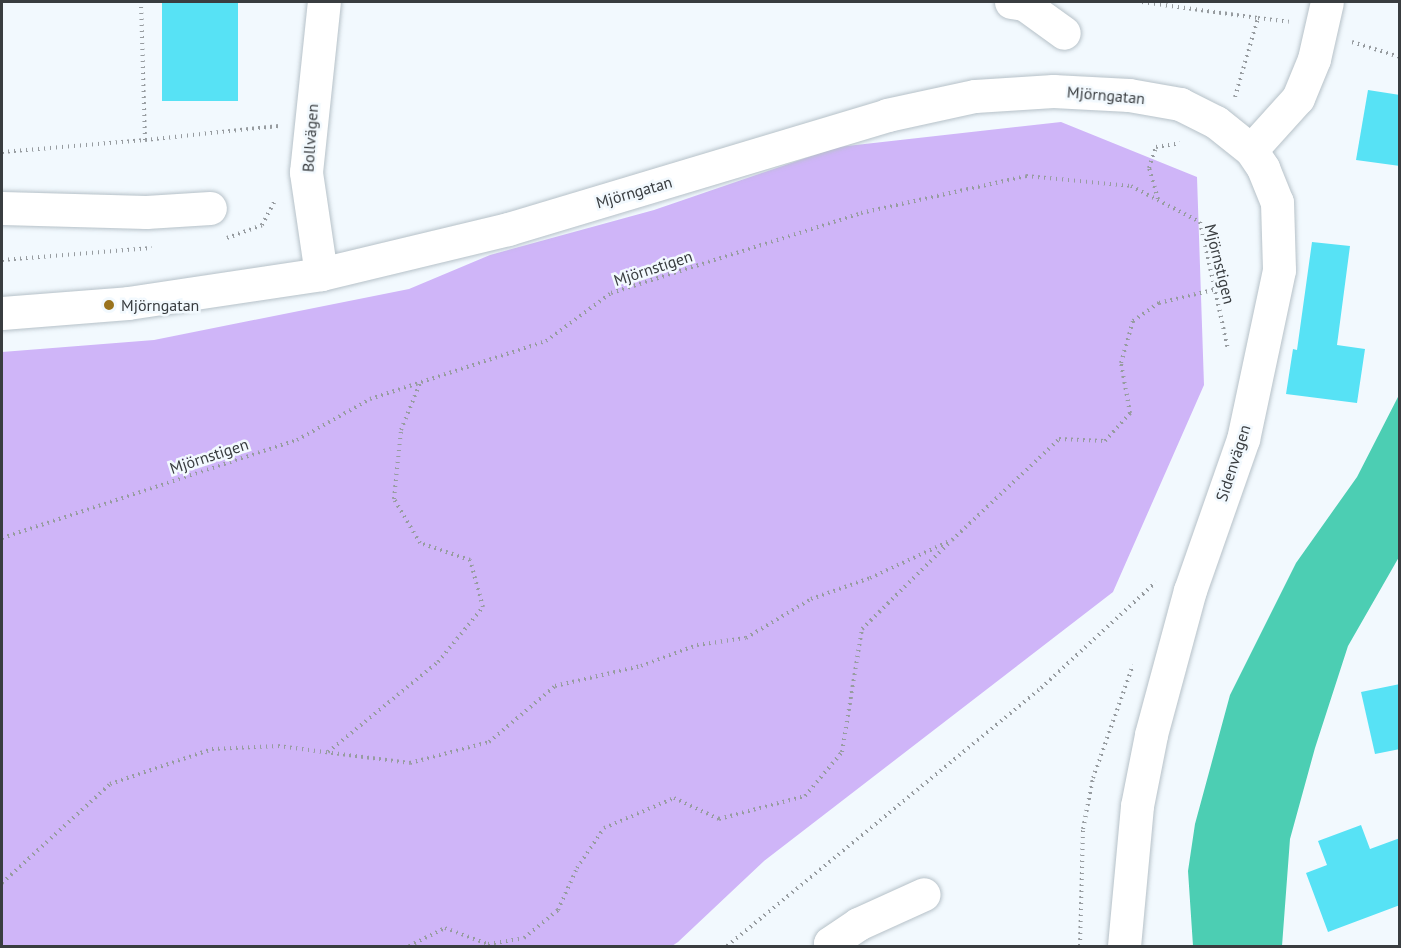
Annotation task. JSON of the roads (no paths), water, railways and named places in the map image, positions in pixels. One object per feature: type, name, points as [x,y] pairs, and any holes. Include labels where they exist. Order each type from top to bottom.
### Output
[{"type":"street","name":"Bollvägen","points":[[321,274],[306,172],[324,2]]},
{"type":"street","points":[[1011,2],[1024,3],[1064,33]]},
{"type":"street","points":[[1251,150],[1298,98],[1325,14]]},
{"type":"street","name":"Mjörngatan","points":[[2,313],[118,304],[321,274],[508,229],[887,115],[975,96],[1053,91],[1129,95],[1180,104],[1216,122],[1251,150]]},
{"type":"street","name":"Sidenvägen","points":[[1124,946],[1137,806],[1151,735],[1190,590],[1243,439],[1280,270],[1277,202],[1251,150]]},
{"type":"street","points":[[2,208],[146,212],[210,208]]},
{"type":"street","points":[[831,946],[830,943],[858,924],[924,894]]},
{"type":"place","name":"Mjörngatan","points":[[109,305]]}]
